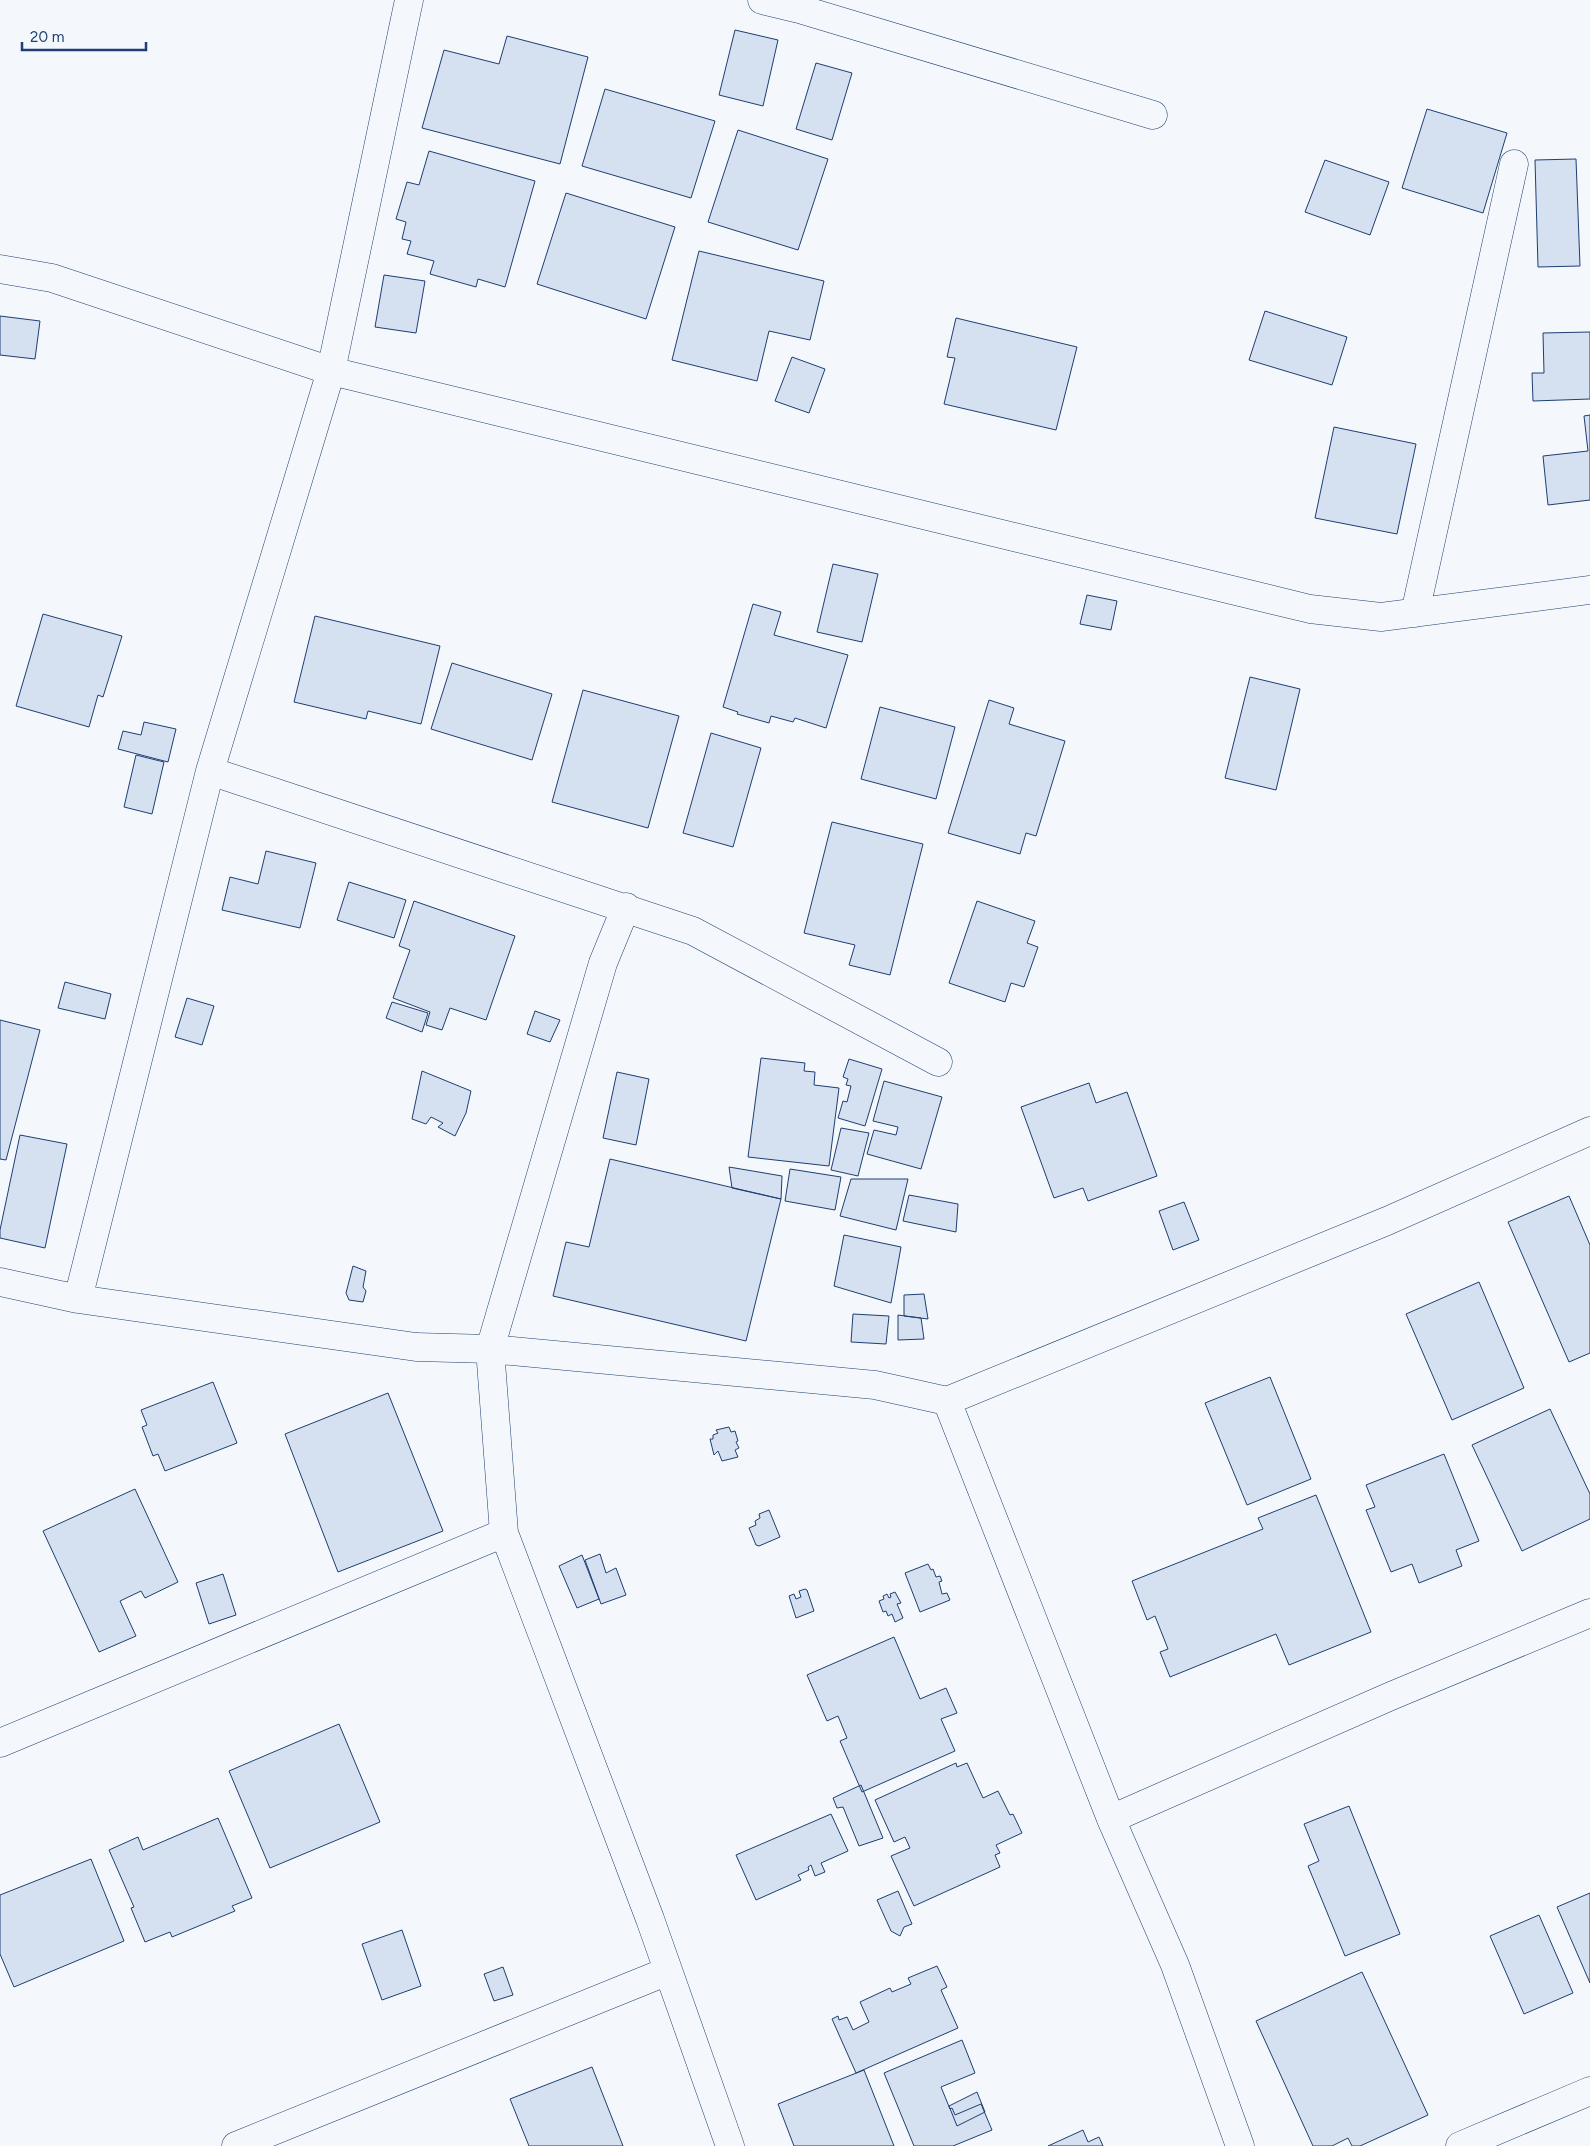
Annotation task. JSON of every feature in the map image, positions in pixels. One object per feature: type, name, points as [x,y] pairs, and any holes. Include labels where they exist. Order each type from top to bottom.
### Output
[{"type":"street","points":[[78,1299],[210,771],[331,371],[408,0]]},
{"type":"street","points":[[762,0],[812,12],[1153,115]]},
{"type":"street","points":[[1416,613],[1514,164]]},
{"type":"street","points":[[0,269],[52,278],[331,371],[1310,609],[1381,617],[1590,590]]},
{"type":"street","points":[[210,771],[557,887],[626,907],[693,931],[938,1062]]},
{"type":"street","points":[[626,907],[603,963],[490,1349],[504,1533],[668,1971],[730,2146]]},
{"type":"street","points":[[0,1282],[78,1299],[416,1347],[490,1349],[874,1385],[947,1401],[1386,1221],[1590,1130]]},
{"type":"street","points":[[947,1401],[1110,1819],[1174,1965],[1240,2146]]},
{"type":"street","points":[[0,1743],[504,1533]]},
{"type":"street","points":[[1110,1819],[1391,1696],[1590,1613]]},
{"type":"street","points":[[236,2146],[668,1971]]},
{"type":"street","points":[[1460,2146],[1590,2091]]},
{"type":"building","points":[[735,30],[778,40],[763,106],[719,95]]},
{"type":"building","points":[[507,36],[588,57],[560,164],[422,128],[444,50],[499,64]]},
{"type":"building","points":[[816,63],[852,73],[832,140],[796,129]]},
{"type":"building","points":[[605,89],[715,121],[691,198],[582,166]]},
{"type":"building","points":[[1427,109],[1507,133],[1483,213],[1402,188]]},
{"type":"building","points":[[738,130],[828,159],[798,250],[708,222]]},
{"type":"building","points":[[429,151],[535,181],[505,287],[478,279],[476,287],[430,274],[434,261],[407,254],[411,241],[402,239],[406,222],[396,219],[407,182],[419,185]]},
{"type":"building","points":[[1576,159],[1580,266],[1538,267],[1535,160]]},
{"type":"building","points":[[1325,160],[1389,182],[1370,235],[1305,212]]},
{"type":"building","points":[[566,193],[675,227],[646,319],[537,284]]},
{"type":"building","points":[[699,251],[824,281],[810,340],[769,331],[757,381],[672,360]]},
{"type":"building","points":[[384,275],[425,281],[416,333],[375,327]]},
{"type":"building","points":[[1265,311],[1347,337],[1332,385],[1249,360]]},
{"type":"building","points":[[0,316],[40,321],[35,359],[0,355]]},
{"type":"building","points":[[956,318],[1077,347],[1056,430],[944,404],[955,358],[947,357]]},
{"type":"building","points":[[1590,332],[1590,399],[1533,401],[1532,373],[1544,373],[1543,333]]},
{"type":"building","points":[[792,357],[825,369],[809,413],[775,401]]},
{"type":"building","points":[[1590,415],[1590,500],[1548,505],[1543,456],[1588,451],[1584,416]]},
{"type":"building","points":[[1334,427],[1416,444],[1397,534],[1315,518]]},
{"type":"building","points":[[833,564],[878,574],[862,642],[817,632]]},
{"type":"building","points":[[1087,595],[1117,601],[1111,630],[1080,624]]},
{"type":"building","points":[[753,604],[781,612],[774,635],[848,655],[826,728],[795,718],[793,722],[771,716],[769,723],[737,714],[738,712],[723,707]]},
{"type":"building","points":[[43,614],[122,636],[103,697],[98,695],[89,727],[16,706]]},
{"type":"building","points":[[315,616],[440,646],[421,724],[368,711],[366,719],[294,702]]},
{"type":"building","points":[[452,663],[552,694],[532,760],[431,729]]},
{"type":"building","points":[[1250,677],[1300,689],[1276,790],[1225,778]]},
{"type":"building","points":[[583,690],[679,716],[648,828],[552,802]]},
{"type":"building","points":[[989,700],[1014,708],[1009,724],[1065,741],[1036,836],[1026,833],[1020,854],[948,833]]},
{"type":"building","points":[[880,707],[955,727],[936,799],[861,779]]},
{"type":"building","points":[[144,722],[176,729],[168,762],[118,749],[123,731],[141,735]]},
{"type":"building","points":[[711,733],[761,748],[733,847],[683,833]]},
{"type":"building","points":[[136,755],[164,762],[152,814],[124,807]]},
{"type":"building","points":[[832,822],[923,844],[890,975],[849,965],[855,945],[804,933]]},
{"type":"building","points":[[266,851],[316,863],[300,928],[222,910],[230,877],[258,884]]},
{"type":"building","points":[[349,882],[406,900],[394,938],[337,920]]},
{"type":"building","points":[[414,901],[515,936],[486,1020],[450,1008],[442,1030],[426,1025],[430,1012],[393,998],[410,950],[399,946]]},
{"type":"building","points":[[977,901],[1035,921],[1027,943],[1038,947],[1024,987],[1011,983],[1005,1002],[949,983]]},
{"type":"building","points":[[65,982],[111,994],[105,1019],[58,1008]]},
{"type":"building","points":[[187,998],[214,1006],[202,1045],[175,1037]]},
{"type":"building","points":[[392,1002],[428,1013],[422,1032],[386,1018]]},
{"type":"building","points":[[535,1011],[560,1020],[550,1042],[527,1034]]},
{"type":"building","points":[[0,1020],[40,1030],[6,1160],[0,1159]]},
{"type":"building","points":[[761,1058],[805,1063],[804,1071],[815,1072],[814,1085],[839,1088],[829,1166],[748,1157]]},
{"type":"building","points":[[849,1059],[882,1069],[865,1126],[838,1118],[843,1101],[847,1102],[851,1086],[846,1085],[848,1079],[843,1077]]},
{"type":"building","points":[[422,1071],[471,1091],[466,1113],[455,1136],[438,1127],[443,1123],[431,1117],[426,1124],[412,1119]]},
{"type":"building","points":[[617,1072],[649,1079],[636,1145],[603,1138]]},
{"type":"building","points":[[884,1081],[942,1097],[921,1169],[867,1154],[874,1130],[896,1135],[898,1127],[873,1121]]},
{"type":"building","points":[[1089,1083],[1096,1103],[1127,1092],[1157,1176],[1088,1201],[1083,1188],[1054,1198],[1021,1107]]},
{"type":"building","points":[[841,1128],[869,1133],[858,1176],[831,1170]]},
{"type":"building","points":[[20,1135],[67,1144],[45,1248],[0,1238],[0,1230]]},
{"type":"building","points":[[610,1159],[781,1199],[746,1341],[553,1296],[566,1242],[589,1247]]},
{"type":"building","points":[[729,1167],[782,1176],[781,1199],[732,1188]]},
{"type":"building","points":[[790,1169],[841,1177],[835,1210],[785,1201]]},
{"type":"building","points":[[851,1179],[908,1179],[896,1230],[840,1216]]},
{"type":"building","points":[[909,1195],[958,1204],[956,1232],[903,1221]]},
{"type":"building","points":[[1569,1196],[1590,1245],[1590,1353],[1569,1362],[1508,1222]]},
{"type":"building","points":[[1184,1202],[1199,1240],[1173,1250],[1159,1211]]},
{"type":"building","points":[[844,1235],[901,1247],[891,1303],[834,1286]]},
{"type":"building","points":[[353,1266],[366,1271],[363,1287],[366,1291],[363,1302],[349,1300],[346,1293]]},
{"type":"building","points":[[1479,1282],[1524,1388],[1452,1420],[1406,1314]]},
{"type":"building","points":[[924,1294],[928,1319],[904,1316],[904,1295]]},
{"type":"building","points":[[853,1314],[889,1316],[886,1344],[851,1342]]},
{"type":"building","points":[[898,1315],[921,1318],[924,1339],[898,1340]]},
{"type":"building","points":[[1270,1377],[1311,1479],[1247,1505],[1205,1403]]},
{"type":"building","points":[[213,1382],[237,1443],[165,1471],[158,1454],[153,1456],[142,1427],[147,1425],[141,1410]]},
{"type":"building","points":[[388,1393],[443,1531],[338,1572],[285,1434]]},
{"type":"building","points":[[1550,1409],[1590,1494],[1590,1519],[1522,1551],[1472,1445]]},
{"type":"building","points":[[729,1427],[731,1432],[735,1431],[738,1441],[736,1442],[739,1448],[735,1450],[738,1457],[722,1461],[718,1451],[714,1455],[710,1439],[713,1439],[713,1435],[718,1433],[716,1430]]},
{"type":"building","points":[[1444,1454],[1479,1541],[1456,1550],[1462,1566],[1419,1583],[1412,1564],[1391,1572],[1366,1510],[1375,1507],[1366,1485]]},
{"type":"building","points":[[135,1489],[178,1582],[145,1598],[141,1591],[120,1601],[136,1636],[99,1652],[43,1531]]},
{"type":"building","points":[[1316,1495],[1371,1632],[1289,1665],[1276,1634],[1170,1677],[1160,1652],[1168,1649],[1155,1616],[1147,1620],[1132,1581],[1263,1529],[1258,1518]]},
{"type":"building","points":[[769,1510],[780,1537],[759,1546],[756,1545],[749,1528],[756,1525],[755,1521],[760,1518],[759,1514]]},
{"type":"building","points":[[600,1554],[606,1573],[616,1568],[626,1595],[601,1604],[585,1560]]},
{"type":"building","points":[[582,1555],[599,1599],[577,1608],[559,1566]]},
{"type":"building","points":[[928,1564],[931,1570],[933,1569],[936,1577],[940,1576],[942,1581],[939,1582],[942,1594],[947,1593],[950,1600],[920,1612],[905,1573]]},
{"type":"building","points":[[223,1574],[236,1615],[209,1624],[196,1583]]},
{"type":"building","points":[[805,1589],[814,1611],[796,1618],[789,1596],[794,1594],[796,1599],[801,1597],[799,1591]]},
{"type":"building","points":[[895,1592],[901,1603],[897,1604],[903,1618],[895,1622],[892,1614],[888,1616],[886,1611],[883,1612],[879,1601],[884,1599],[883,1596],[887,1594],[889,1598],[891,1597],[890,1594]]},
{"type":"building","points":[[894,1637],[920,1699],[946,1688],[957,1713],[941,1719],[955,1751],[862,1792],[840,1741],[847,1738],[838,1716],[827,1721],[807,1675]]},
{"type":"building","points":[[339,1724],[380,1822],[270,1868],[229,1771]]},
{"type":"building","points":[[956,1763],[957,1767],[967,1763],[983,1798],[998,1791],[1010,1815],[1013,1814],[1022,1833],[996,1845],[1000,1853],[995,1855],[1000,1867],[914,1906],[891,1856],[910,1848],[905,1837],[894,1842],[875,1800]]},
{"type":"building","points":[[861,1785],[883,1838],[859,1846],[843,1807],[837,1808],[833,1798]]},
{"type":"building","points":[[1349,1806],[1400,1934],[1345,1956],[1308,1866],[1319,1861],[1304,1824]]},
{"type":"building","points":[[831,1814],[848,1851],[821,1863],[825,1872],[815,1876],[811,1865],[808,1867],[809,1870],[798,1875],[801,1880],[756,1900],[736,1855]]},
{"type":"building","points":[[218,1818],[252,1898],[232,1906],[235,1911],[172,1937],[170,1932],[145,1942],[131,1908],[134,1907],[109,1850],[138,1837],[143,1850]]},
{"type":"building","points":[[91,1859],[124,1941],[14,1987],[0,1954],[0,1895]]},
{"type":"building","points":[[898,1891],[912,1924],[904,1927],[900,1936],[891,1931],[877,1900]]},
{"type":"building","points":[[1590,1893],[1590,1983],[1557,1907]]},
{"type":"building","points":[[1539,1915],[1573,1993],[1524,2014],[1490,1936]]},
{"type":"building","points":[[402,1930],[421,1986],[382,2000],[362,1944]]},
{"type":"building","points":[[937,1966],[947,1987],[941,1990],[958,2028],[856,2073],[832,2019],[838,2016],[839,2020],[847,2017],[853,2030],[869,2022],[860,2002],[890,1988],[892,1992],[911,1984],[908,1978]]},
{"type":"building","points":[[503,1967],[513,1995],[494,2001],[484,1974]]},
{"type":"building","points":[[1362,1972],[1428,2115],[1360,2146],[1352,2146],[1348,2138],[1332,2146],[1313,2146],[1256,2021]]},
{"type":"building","points":[[962,2040],[975,2073],[941,2087],[950,2109],[952,2108],[955,2115],[981,2104],[992,2130],[953,2146],[914,2146],[884,2073]]},
{"type":"building","points":[[592,2067],[623,2146],[529,2146],[510,2099]]},
{"type":"building","points":[[864,2070],[894,2146],[794,2146],[778,2104]]},
{"type":"building","points":[[977,2092],[985,2112],[957,2126],[949,2106]]},
{"type":"building","points":[[1083,2130],[1088,2142],[1099,2137],[1103,2146],[1048,2146]]}]
